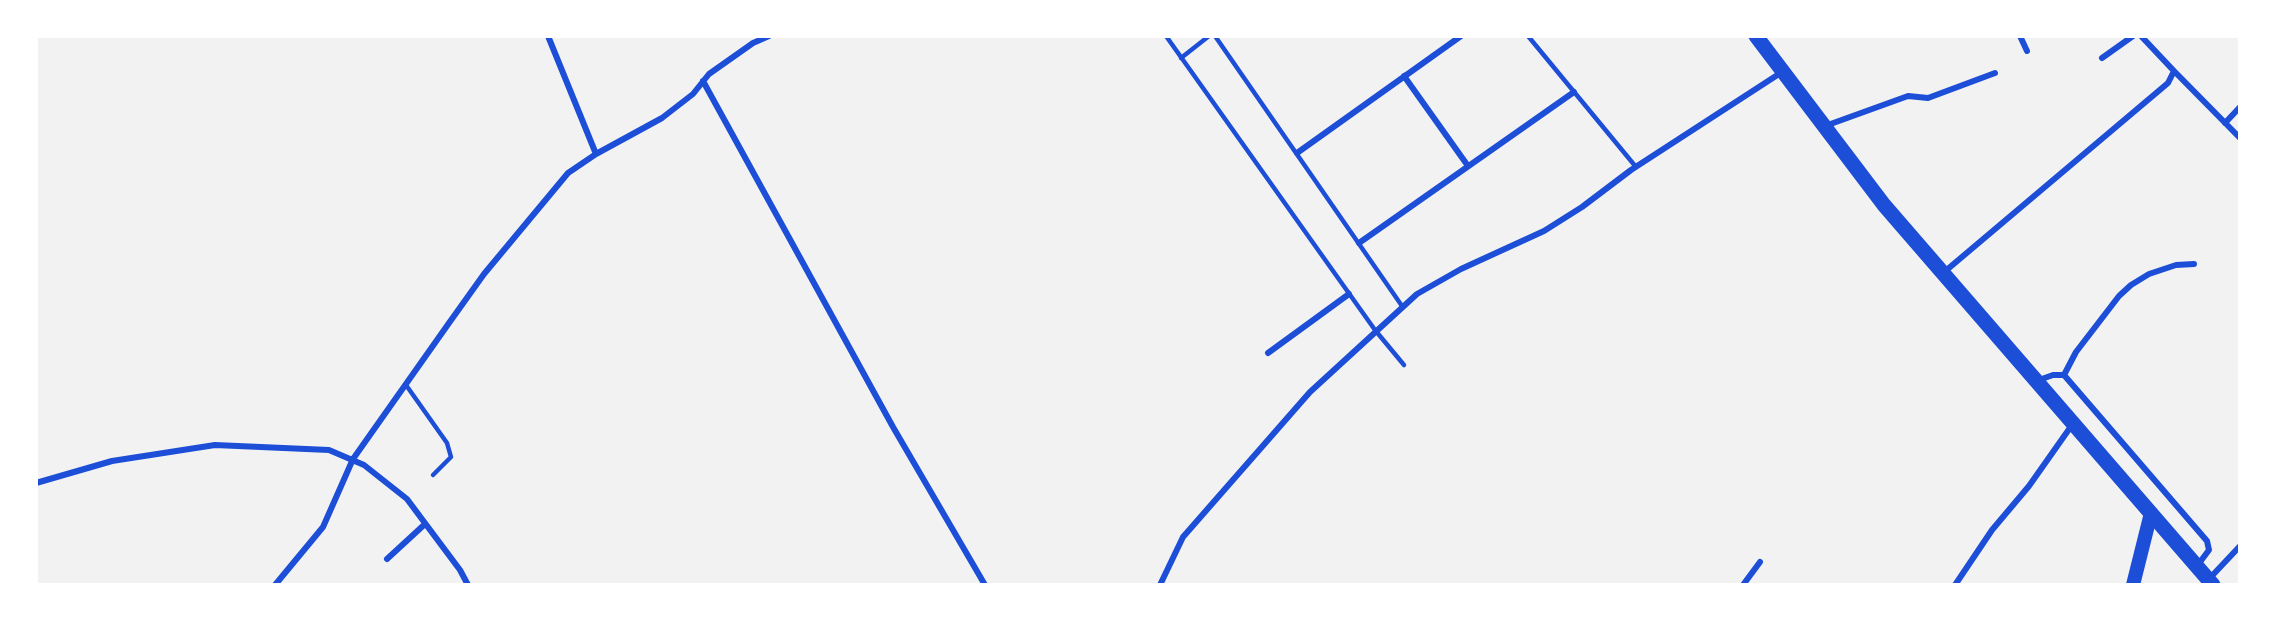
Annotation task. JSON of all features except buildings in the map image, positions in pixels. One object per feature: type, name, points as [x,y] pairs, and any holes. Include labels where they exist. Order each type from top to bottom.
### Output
[{"type":"highway","points":[[1756,36],[1884,205],[2211,582]]},
{"type":"main road","points":[[2133,585],[2151,513]]},
{"type":"street","points":[[548,36],[596,154]]},
{"type":"street","points":[[275,585],[322,527],[353,459],[491,266],[568,173],[596,154],[670,112],[737,53],[769,36]]},
{"type":"street","points":[[1297,153],[1461,36]]},
{"type":"street","points":[[2020,36],[2027,51]]},
{"type":"street","points":[[2102,58],[2133,36]]},
{"type":"street","points":[[2141,36],[2240,138]]},
{"type":"street","points":[[1942,273],[2169,83],[2174,71]]},
{"type":"street","points":[[1160,585],[1183,537],[1310,392],[1402,306],[1417,294],[1461,269],[1563,219],[1636,167],[1783,72]]},
{"type":"street","points":[[1824,126],[1908,96],[1928,98],[1995,74]]},
{"type":"street","points":[[1404,76],[1468,166]]},
{"type":"street","points":[[704,81],[916,467],[985,585]]},
{"type":"street","points":[[1359,243],[1574,92]]},
{"type":"street","points":[[2225,123],[2240,106]]},
{"type":"street","points":[[2064,375],[2076,352],[2131,285],[2149,274],[2176,265],[2194,264]]},
{"type":"street","points":[[1268,353],[1349,294]]},
{"type":"street","points":[[2036,382],[2053,375],[2064,375],[2207,541],[2209,550],[2197,566]]},
{"type":"street","points":[[1955,585],[1992,530],[2029,486],[2073,424]]},
{"type":"street","points":[[36,483],[112,461],[215,445],[329,450],[353,459],[407,499],[468,585]]},
{"type":"street","points":[[387,559],[425,524]]},
{"type":"street","points":[[2211,582],[2240,546]]},
{"type":"street","points":[[1743,585],[1760,562]]},
{"type":"lane","points":[[1166,36],[1375,330],[1404,365]]},
{"type":"lane","points":[[1180,58],[1209,36]]},
{"type":"lane","points":[[1215,36],[1402,306]]},
{"type":"lane","points":[[1528,36],[1636,167]]},
{"type":"lane","points":[[406,385],[447,443],[451,457],[432,475]]}]
